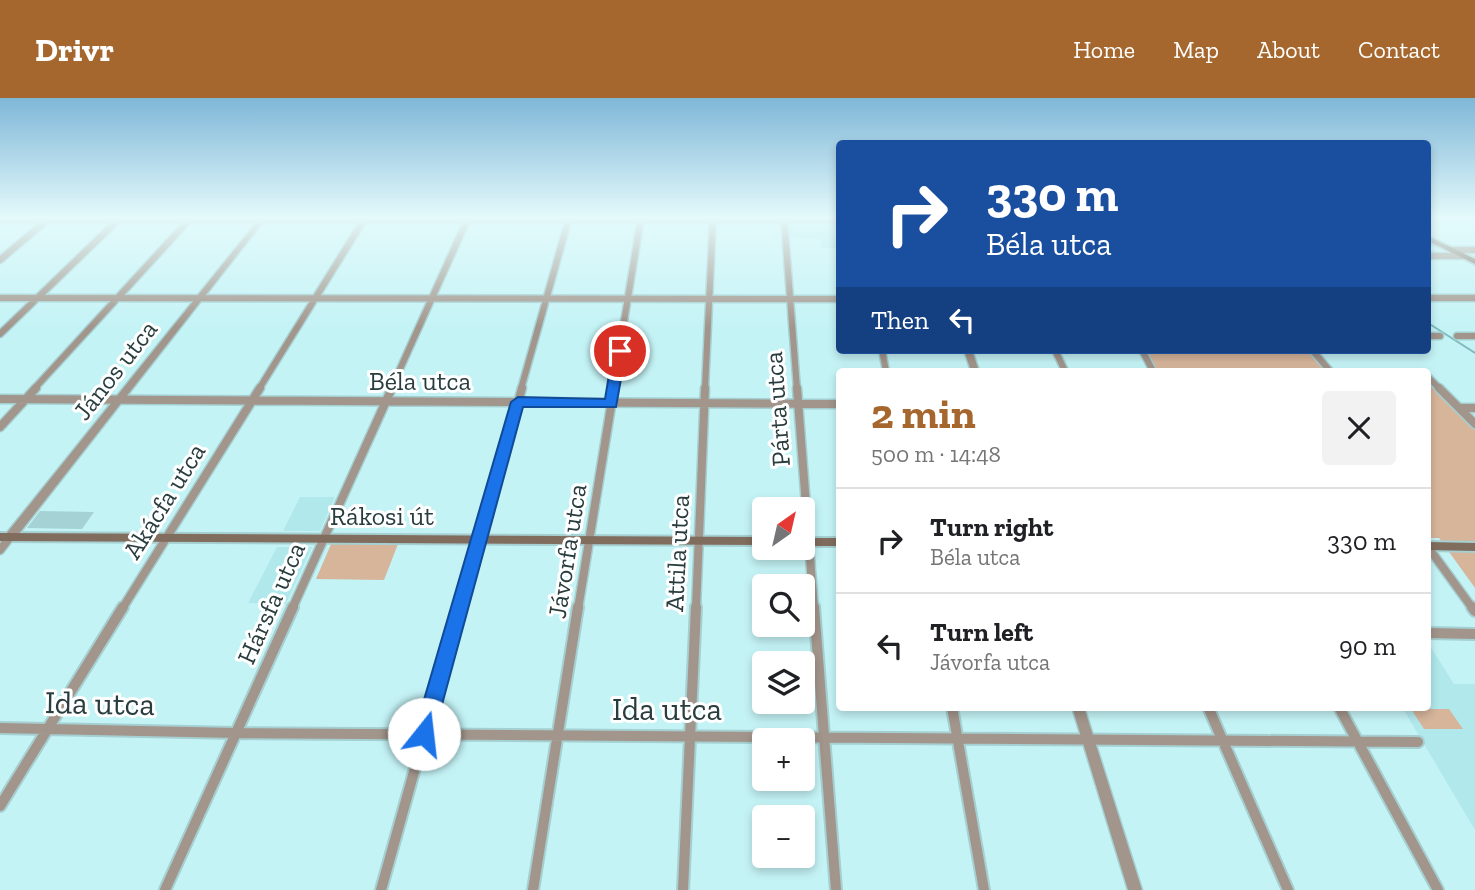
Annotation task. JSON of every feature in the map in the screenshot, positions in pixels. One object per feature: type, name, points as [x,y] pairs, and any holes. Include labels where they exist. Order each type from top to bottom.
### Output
[{"type":"main road","points":[[1463,256],[1475,262]]},
{"type":"main road","name":"Rákosi út","points":[[5,537],[752,541]]},
{"type":"main road","points":[[816,542],[836,542]]},
{"type":"main road","points":[[1431,547],[1475,547]]},
{"type":"street","points":[[0,334],[82,255]]},
{"type":"street","points":[[0,427],[157,255]]},
{"type":"street","name":"János utca","points":[[0,550],[5,537],[233,255]]},
{"type":"street","name":"Akácfa utca","points":[[0,806],[341,255]]},
{"type":"street","name":"Hársfa utca","points":[[165,890],[451,255]]},
{"type":"street","points":[[381,890],[559,255]]},
{"type":"street","name":"Jávorfa utca","points":[[533,890],[635,255]]},
{"type":"street","name":"Attila utca","points":[[683,890],[712,255]]},
{"type":"street","name":"Párta utca","points":[[787,255],[803,497]]},
{"type":"street","points":[[1431,256],[1463,256]]},
{"type":"street","points":[[0,298],[836,299]]},
{"type":"street","points":[[1431,298],[1475,298]]},
{"type":"street","points":[[1457,336],[1475,336]]},
{"type":"street","points":[[1431,337],[1440,337]]},
{"type":"street","points":[[1316,354],[1328,368]]},
{"type":"street","points":[[1431,380],[1475,424]]},
{"type":"street","name":"Béla utca","points":[[0,399],[836,404]]},
{"type":"street","points":[[1460,408],[1475,408]]},
{"type":"street","points":[[1431,551],[1475,611]]},
{"type":"street","name":"Párta utca","points":[[808,560],[836,890]]},
{"type":"street","points":[[1431,634],[1475,634]]},
{"type":"street","points":[[953,711],[984,890]]},
{"type":"street","points":[[1080,711],[1135,890]]},
{"type":"street","points":[[1210,711],[1288,890]]},
{"type":"street","points":[[1341,711],[1438,890]]},
{"type":"street","name":"Ida utca","points":[[0,728],[236,733],[1418,742]]},
{"type":"shaded area","points":[[1144,354],[1315,354],[1327,368],[1151,368]]},
{"type":"shaded area","points":[[1431,380],[1475,424],[1475,588],[1439,538],[1431,538]]},
{"type":"shaded area","points":[[300,497],[335,497],[320,531],[283,531]]},
{"type":"shaded area","points":[[332,542],[398,544],[384,580],[316,579]]},
{"type":"shaded area","points":[[277,547],[312,547],[286,604],[248,603]]},
{"type":"shaded area","points":[[1431,648],[1454,684],[1475,684],[1475,830],[1404,711],[1431,711]]},
{"type":"shaded area","points":[[1449,709],[1463,729],[1424,729],[1412,711]]},
{"type":"building","points":[[40,511],[94,512],[82,529],[27,528]]},
{"type":"waterway","points":[[1431,325],[1475,353]]},
{"type":"route","points":[[424,734],[518,402],[611,403],[620,351]]}]
